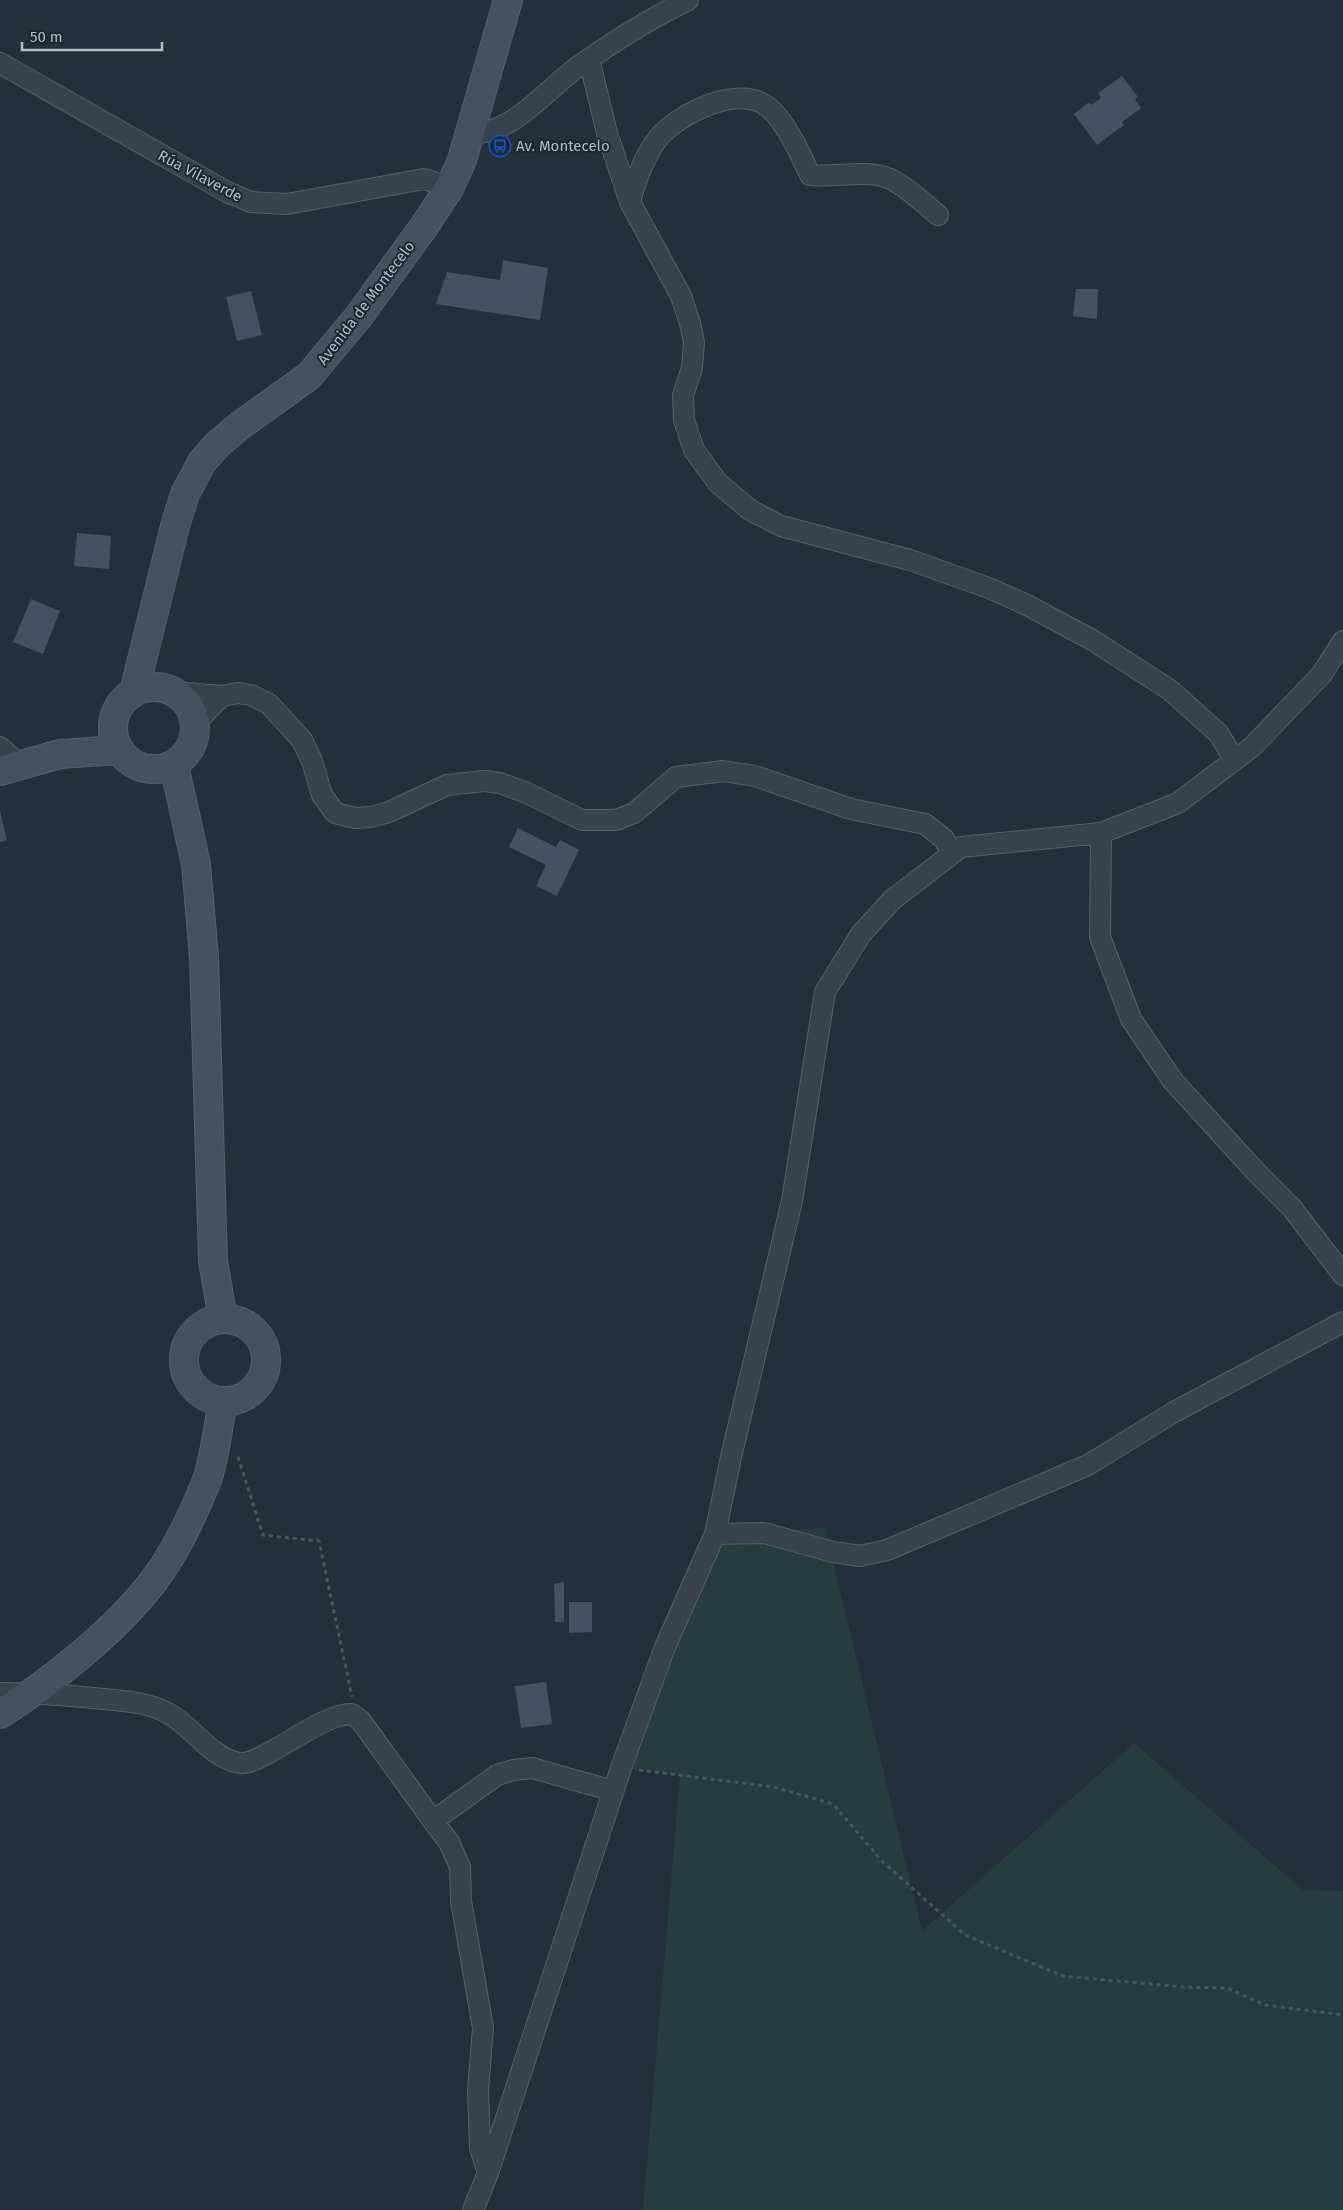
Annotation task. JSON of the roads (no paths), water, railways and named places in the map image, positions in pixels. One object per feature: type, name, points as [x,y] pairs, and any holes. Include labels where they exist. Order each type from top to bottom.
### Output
[{"type":"street","name":"Avenida de Montecelo","points":[[154,690],[143,652],[185,494],[202,462],[218,444],[309,376],[321,363],[359,316],[450,187],[471,134],[490,59],[508,0]]},
{"type":"street","points":[[471,134],[486,134],[510,123],[588,59],[645,21],[688,0]]},
{"type":"street","points":[[588,59],[607,133],[630,202],[681,296],[690,323],[694,342],[692,368],[683,396],[684,420],[694,450],[718,483],[750,510],[781,526],[910,560],[989,588],[1027,605],[1094,641],[1170,690],[1218,733],[1236,760]]},
{"type":"street","name":"Rúa Vilaverde","points":[[0,63],[227,192],[251,202],[287,204],[424,179],[450,187]]},
{"type":"street","points":[[630,202],[647,155],[660,137],[688,115],[715,103],[739,98],[753,100],[768,107],[779,120],[810,175],[828,177],[868,175],[888,178],[938,215]]},
{"type":"street","points":[[474,2210],[488,2173],[621,1768],[665,1647],[714,1534],[792,1201],[825,992],[861,934],[892,900],[961,847],[1101,832],[1178,803],[1252,747],[1322,674],[1343,642]]},
{"type":"street","points":[[154,690],[188,705],[196,722],[195,735],[191,747],[184,757],[174,765],[164,768],[143,768],[125,758],[115,741],[113,721],[117,710],[124,700],[154,690],[222,696],[238,692],[269,704],[302,740],[312,761],[322,795],[335,813],[355,818],[372,817],[389,812],[448,784],[484,781],[500,783],[528,793],[582,820],[616,820],[634,813],[676,777],[723,771],[754,776],[851,809],[925,824],[944,839],[952,854]]},
{"type":"street","points":[[196,722],[222,696]]},
{"type":"street","points":[[60,754],[113,721]]},
{"type":"street","points":[[0,747],[10,768],[60,754],[119,750]]},
{"type":"street","points":[[174,765],[196,864],[204,958],[212,1261],[223,1319]]},
{"type":"street","points":[[1101,832],[1100,937],[1131,1019],[1173,1081],[1256,1173],[1292,1208],[1343,1275]]},
{"type":"street","points":[[223,1319],[236,1320],[249,1326],[258,1335],[265,1347],[267,1360],[262,1380],[249,1395],[223,1402],[210,1399],[198,1391],[189,1380],[184,1367],[184,1353],[189,1340],[198,1329],[209,1322],[223,1319]]},
{"type":"street","points":[[714,1534],[764,1533],[833,1552],[860,1556],[887,1550],[1088,1464],[1174,1412],[1343,1322]]},
{"type":"street","points":[[0,1714],[33,1693],[121,1619],[153,1582],[180,1538],[207,1478],[223,1402]]},
{"type":"street","points":[[0,1693],[33,1693],[143,1703],[171,1715],[225,1758],[241,1764],[260,1756],[334,1716],[352,1714],[361,1721],[449,1842],[460,1867],[461,1901],[483,2028],[478,2090],[480,2148],[488,2173]]},
{"type":"street","points":[[434,1821],[497,1775],[513,1770],[532,1768],[613,1791]]},
{"type":"place","name":"Av. Montecelo","points":[[500,146]]}]
